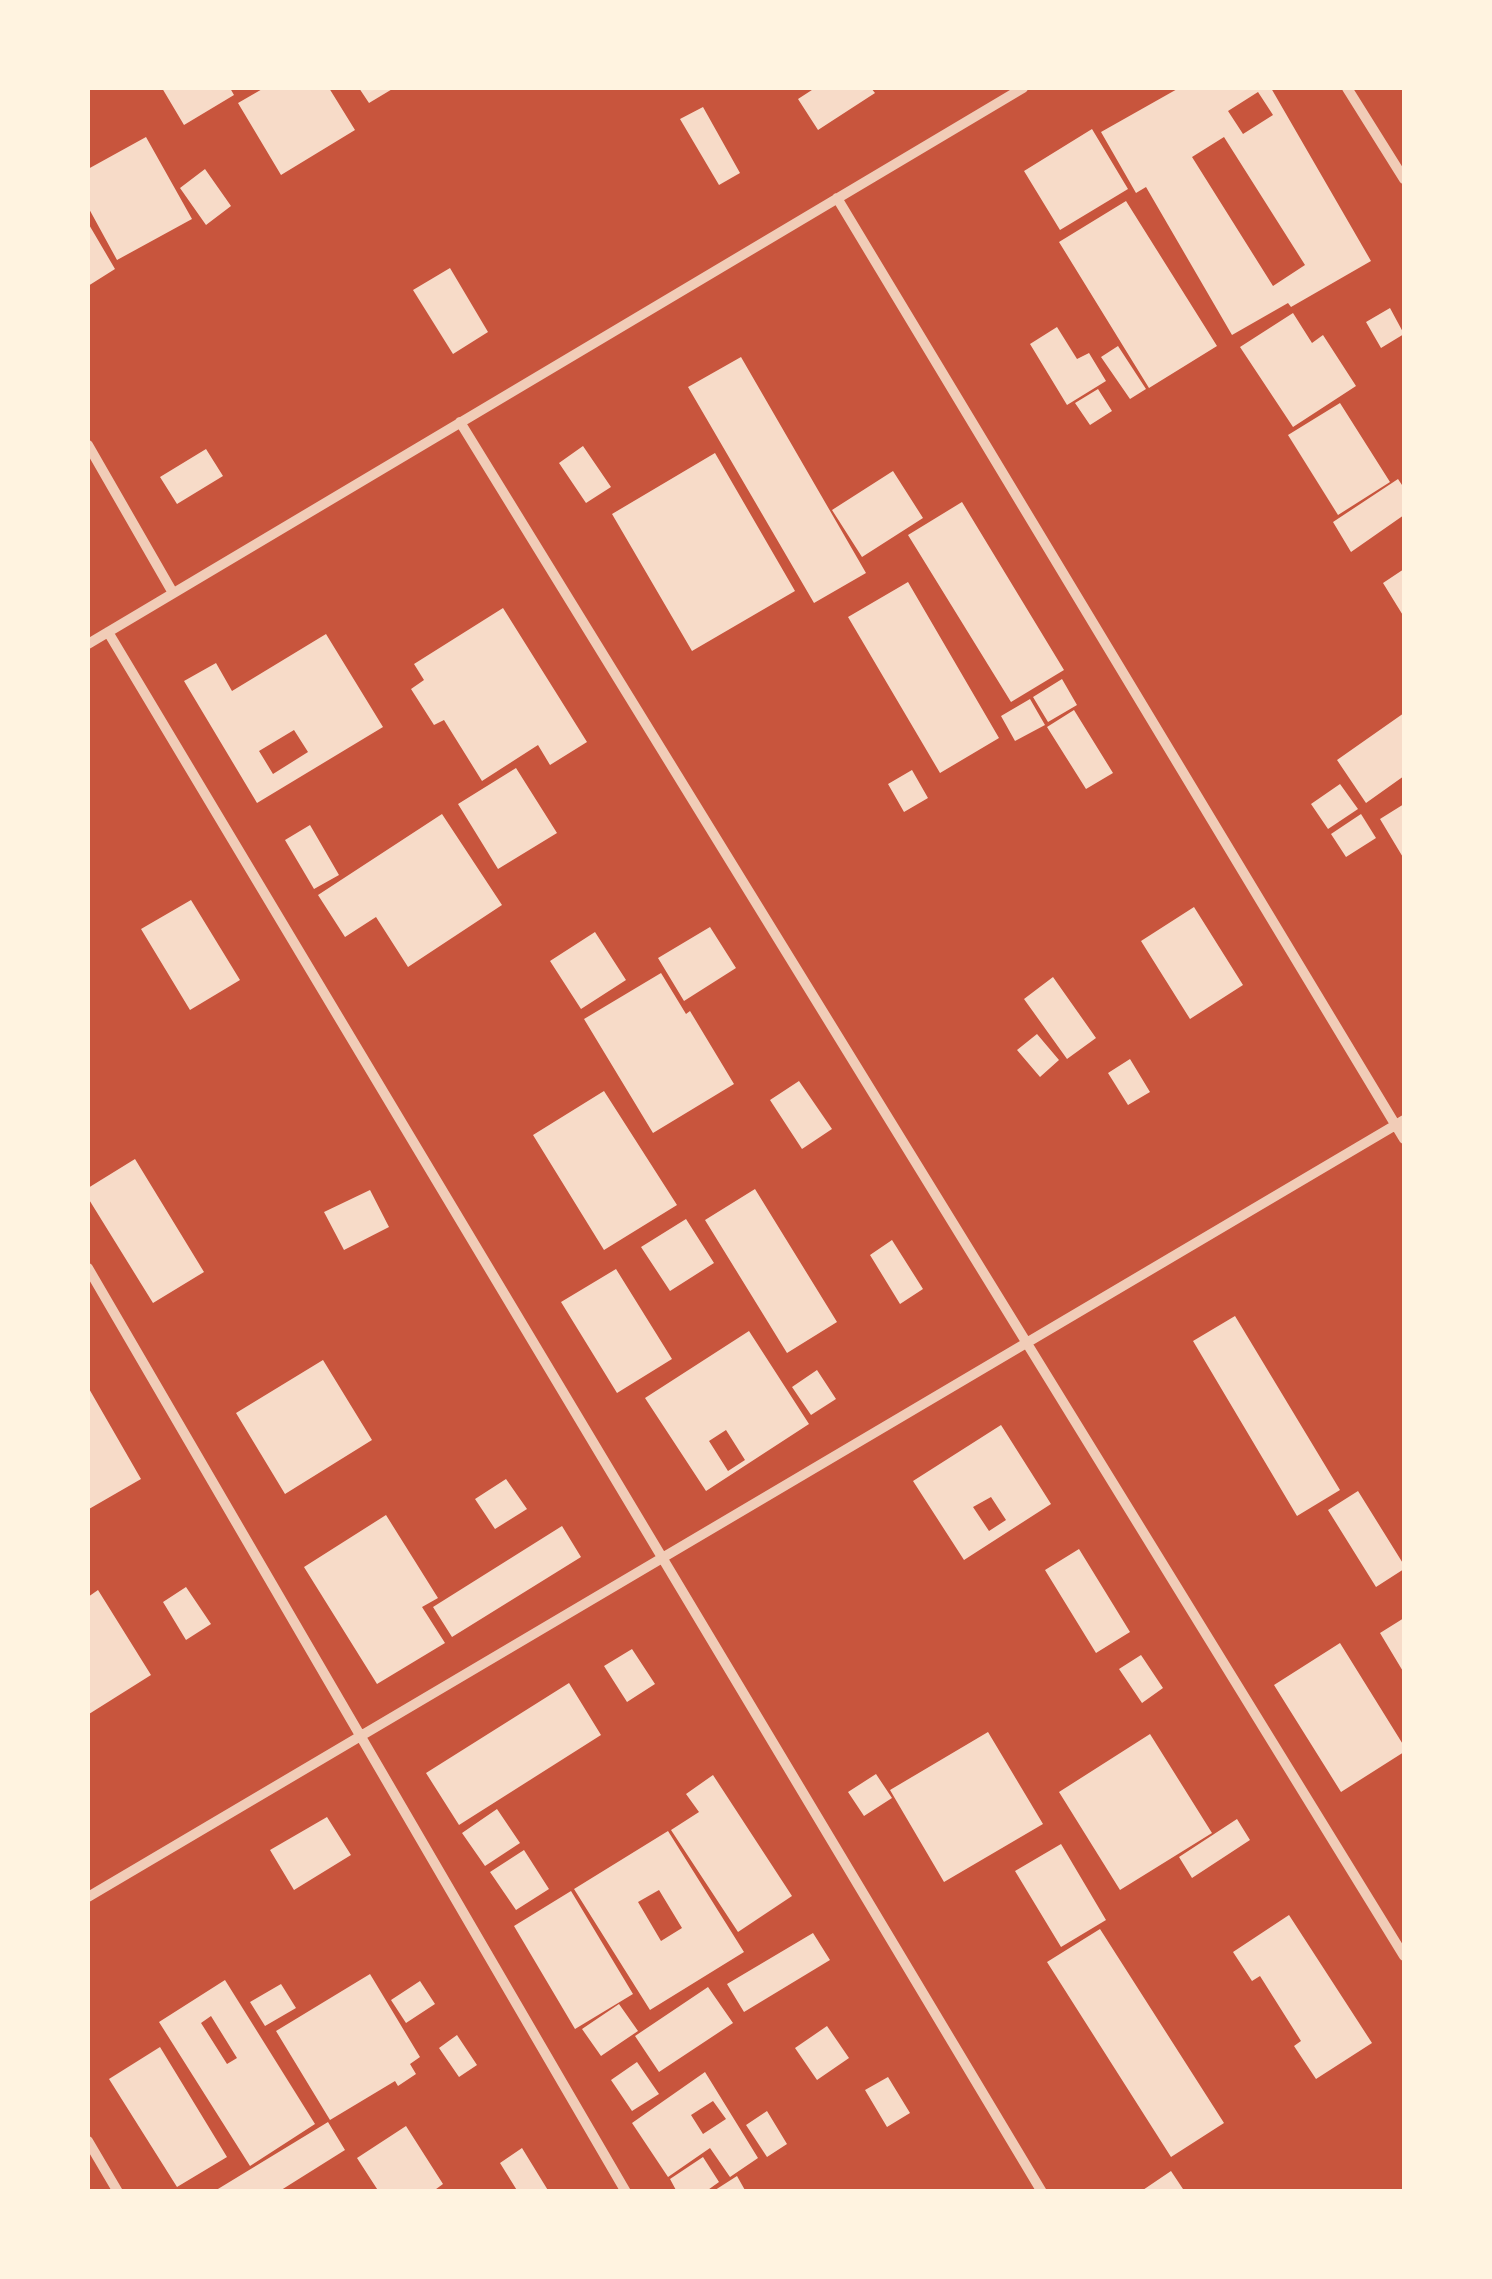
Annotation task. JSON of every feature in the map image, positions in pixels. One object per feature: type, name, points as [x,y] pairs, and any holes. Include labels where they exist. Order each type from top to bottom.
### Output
[{"type":"street","points":[[88,644],[1023,88]]},
{"type":"street","points":[[1346,88],[1404,179]]},
{"type":"street","points":[[837,198],[1400,1122],[1404,1140]]},
{"type":"street","points":[[460,422],[1404,1956]]},
{"type":"street","points":[[88,446],[173,593]]},
{"type":"street","points":[[108,632],[1042,2192]]},
{"type":"street","points":[[88,1897],[1400,1122]]},
{"type":"street","points":[[88,1268],[626,2192]]},
{"type":"street","points":[[88,2141],[118,2192]]},
{"type":"building","points":[[162,88],[230,88],[234,95],[184,125]]},
{"type":"building","points":[[264,88],[329,88],[355,130],[281,175],[238,103]]},
{"type":"building","points":[[359,88],[394,88],[369,103]]},
{"type":"building","points":[[815,88],[871,88],[875,93],[818,130],[798,99]]},
{"type":"building","points":[[1179,88],[1271,88],[1371,261],[1291,307],[1288,303],[1232,335],[1146,187],[1136,193],[1101,132]],"holes":[[[1258,92],[1273,115],[1243,134],[1228,111]],[[1224,137],[1305,265],[1273,286],[1192,157]]]},
{"type":"building","points":[[703,107],[740,173],[719,185],[680,119]]},
{"type":"building","points":[[1092,129],[1128,189],[1060,230],[1024,171]]},
{"type":"building","points":[[146,137],[192,219],[117,260],[88,207],[88,169]]},
{"type":"building","points":[[205,169],[231,206],[206,225],[180,188]]},
{"type":"building","points":[[1126,201],[1217,346],[1149,388],[1059,242]]},
{"type":"building","points":[[88,223],[115,269],[88,286]]},
{"type":"building","points":[[450,268],[488,332],[453,354],[413,290]]},
{"type":"building","points":[[1390,308],[1404,334],[1381,348],[1366,322]]},
{"type":"building","points":[[1293,313],[1312,343],[1323,335],[1356,386],[1293,427],[1240,347]]},
{"type":"building","points":[[1057,327],[1077,359],[1089,353],[1106,381],[1067,405],[1030,344]]},
{"type":"building","points":[[1118,346],[1146,389],[1130,399],[1101,357]]},
{"type":"building","points":[[741,357],[866,573],[814,603],[688,387]]},
{"type":"building","points":[[1098,389],[1112,411],[1090,425],[1075,403]]},
{"type":"building","points":[[1340,403],[1390,482],[1338,515],[1288,435]]},
{"type":"building","points":[[583,446],[611,487],[586,503],[559,463]]},
{"type":"building","points":[[206,449],[223,476],[177,504],[160,477]]},
{"type":"building","points":[[715,453],[795,591],[692,651],[612,514]]},
{"type":"building","points":[[893,471],[923,518],[862,557],[832,510]]},
{"type":"building","points":[[1398,479],[1404,488],[1404,515],[1351,552],[1333,522]]},
{"type":"building","points":[[962,502],[1064,670],[1011,702],[908,535]]},
{"type":"building","points":[[1404,569],[1404,617],[1383,583]]},
{"type":"building","points":[[908,582],[999,738],[940,773],[848,617]]},
{"type":"building","points":[[503,608],[587,742],[550,765],[538,745],[482,781],[444,720],[434,725],[411,689],[424,680],[414,664]]},
{"type":"building","points":[[326,634],[383,727],[257,803],[184,681],[216,663],[232,691]],"holes":[[[294,730],[308,752],[273,774],[259,751]]]},
{"type":"building","points":[[1062,679],[1077,705],[1048,722],[1033,697]]},
{"type":"building","points":[[1030,699],[1045,725],[1015,741],[1001,716]]},
{"type":"building","points":[[1074,710],[1113,773],[1086,789],[1047,727]]},
{"type":"building","points":[[1404,713],[1404,776],[1366,803],[1337,760]]},
{"type":"building","points":[[516,768],[557,833],[498,869],[458,804]]},
{"type":"building","points":[[912,770],[928,798],[904,812],[888,784]]},
{"type":"building","points":[[1340,784],[1358,809],[1328,829],[1311,804]]},
{"type":"building","points":[[1404,804],[1404,859],[1380,819]]},
{"type":"building","points":[[442,814],[502,905],[408,967],[376,917],[345,937],[318,895]]},
{"type":"building","points":[[1361,814],[1376,838],[1346,857],[1331,834]]},
{"type":"building","points":[[310,825],[339,875],[314,889],[285,840]]},
{"type":"building","points":[[191,900],[240,980],[190,1010],[141,929]]},
{"type":"building","points":[[1194,907],[1243,985],[1190,1019],[1141,941]]},
{"type":"building","points":[[710,927],[736,968],[684,1001],[658,958]]},
{"type":"building","points":[[595,932],[626,980],[581,1009],[550,961]]},
{"type":"building","points":[[661,973],[686,1014],[690,1011],[734,1084],[653,1133],[584,1019]]},
{"type":"building","points":[[1053,977],[1096,1038],[1067,1059],[1024,999]]},
{"type":"building","points":[[1037,1034],[1059,1060],[1040,1077],[1017,1050]]},
{"type":"building","points":[[1130,1059],[1150,1092],[1128,1105],[1108,1073]]},
{"type":"building","points":[[799,1081],[832,1129],[802,1149],[770,1100]]},
{"type":"building","points":[[604,1091],[677,1205],[604,1250],[533,1135]]},
{"type":"building","points":[[135,1159],[204,1272],[153,1303],[88,1198],[88,1188]]},
{"type":"building","points":[[755,1189],[837,1322],[787,1353],[705,1220]]},
{"type":"building","points":[[370,1190],[389,1227],[344,1250],[324,1212]]},
{"type":"building","points":[[686,1219],[714,1263],[670,1291],[641,1247]]},
{"type":"building","points":[[892,1240],[923,1289],[900,1304],[870,1255]]},
{"type":"building","points":[[616,1269],[672,1359],[617,1393],[561,1302]]},
{"type":"building","points":[[1235,1316],[1340,1490],[1297,1516],[1193,1341]]},
{"type":"building","points":[[749,1331],[809,1424],[706,1491],[645,1398]],"holes":[[[726,1430],[745,1460],[728,1471],[709,1441]]]},
{"type":"building","points":[[323,1360],[372,1440],[285,1494],[236,1413]]},
{"type":"building","points":[[817,1370],[836,1399],[811,1415],[792,1387]]},
{"type":"building","points":[[88,1387],[141,1479],[89,1509],[88,1506]]},
{"type":"building","points":[[1001,1425],[1051,1504],[964,1560],[913,1481]],"holes":[[[991,1497],[1006,1520],[989,1531],[973,1507]]]},
{"type":"building","points":[[506,1479],[527,1509],[495,1529],[475,1499]]},
{"type":"building","points":[[1358,1491],[1404,1565],[1404,1569],[1376,1587],[1328,1510]]},
{"type":"building","points":[[386,1515],[438,1598],[422,1607],[445,1643],[377,1684],[304,1567]]},
{"type":"building","points":[[562,1526],[581,1557],[452,1637],[433,1607]]},
{"type":"building","points":[[1079,1549],[1130,1632],[1096,1653],[1045,1570]]},
{"type":"building","points":[[186,1587],[211,1624],[186,1640],[163,1602]]},
{"type":"building","points":[[98,1590],[151,1675],[89,1714],[88,1597]]},
{"type":"building","points":[[1404,1618],[1404,1673],[1380,1633]]},
{"type":"building","points":[[1340,1643],[1404,1746],[1404,1752],[1341,1792],[1274,1685]]},
{"type":"building","points":[[632,1649],[655,1684],[627,1702],[604,1666]]},
{"type":"building","points":[[1141,1655],[1163,1688],[1142,1703],[1119,1669]]},
{"type":"building","points":[[569,1683],[601,1735],[459,1825],[426,1773]]},
{"type":"building","points":[[988,1732],[1043,1824],[944,1882],[890,1790]]},
{"type":"building","points":[[1150,1734],[1212,1833],[1120,1890],[1059,1792]]},
{"type":"building","points":[[876,1774],[892,1798],[864,1816],[848,1792]]},
{"type":"building","points":[[713,1775],[792,1896],[738,1932],[671,1830],[699,1812],[686,1794]]},
{"type":"building","points":[[497,1809],[520,1843],[485,1866],[462,1833]]},
{"type":"building","points":[[327,1817],[351,1855],[294,1890],[270,1850]]},
{"type":"building","points":[[1237,1819],[1250,1840],[1192,1878],[1179,1857]]},
{"type":"building","points":[[668,1831],[744,1952],[650,2010],[574,1889]],"holes":[[[659,1890],[682,1928],[661,1941],[638,1902]]]},
{"type":"building","points":[[1061,1844],[1106,1920],[1061,1947],[1015,1871]]},
{"type":"building","points":[[524,1850],[549,1889],[516,1910],[490,1872]]},
{"type":"building","points":[[571,1891],[633,1994],[575,2029],[514,1926]]},
{"type":"building","points":[[1289,1915],[1372,2043],[1316,2079],[1294,2046],[1301,2041],[1260,1976],[1252,1981],[1233,1952]]},
{"type":"building","points":[[1100,1929],[1224,2123],[1171,2157],[1047,1962]]},
{"type":"building","points":[[813,1933],[830,1960],[744,2012],[727,1984]]},
{"type":"building","points":[[370,1974],[420,2057],[410,2064],[416,2074],[398,2086],[395,2081],[330,2120],[276,2031]]},
{"type":"building","points":[[225,1980],[315,2124],[250,2166],[159,2022]],"holes":[[[211,2016],[237,2058],[227,2064],[201,2023]]]},
{"type":"building","points":[[420,1981],[435,2004],[406,2023],[391,2000]]},
{"type":"building","points":[[281,1984],[296,2008],[265,2026],[250,2002]]},
{"type":"building","points":[[708,1987],[733,2023],[659,2072],[635,2036]]},
{"type":"building","points":[[619,2004],[638,2031],[601,2056],[582,2029]]},
{"type":"building","points":[[827,2026],[849,2058],[817,2080],[795,2048]]},
{"type":"building","points":[[457,2035],[477,2065],[459,2077],[439,2048]]},
{"type":"building","points":[[160,2047],[227,2157],[177,2187],[109,2079]]},
{"type":"building","points":[[637,2062],[659,2094],[632,2111],[611,2080]]},
{"type":"building","points":[[705,2072],[758,2158],[730,2177],[710,2148],[668,2177],[632,2123]],"holes":[[[713,2101],[726,2119],[703,2134],[691,2115]]]},
{"type":"building","points":[[888,2077],[910,2113],[887,2127],[865,2090]]},
{"type":"building","points":[[767,2111],[787,2144],[767,2157],[746,2125]]},
{"type":"building","points":[[328,2122],[345,2150],[278,2192],[213,2192]]},
{"type":"building","points":[[406,2126],[443,2184],[432,2192],[379,2192],[357,2158]]},
{"type":"building","points":[[522,2148],[549,2192],[518,2192],[500,2163]]},
{"type":"building","points":[[703,2157],[719,2182],[705,2192],[677,2192],[670,2179]]},
{"type":"building","points":[[1171,2171],[1185,2192],[1140,2192]]},
{"type":"building","points":[[737,2176],[746,2192],[712,2192]]}]
